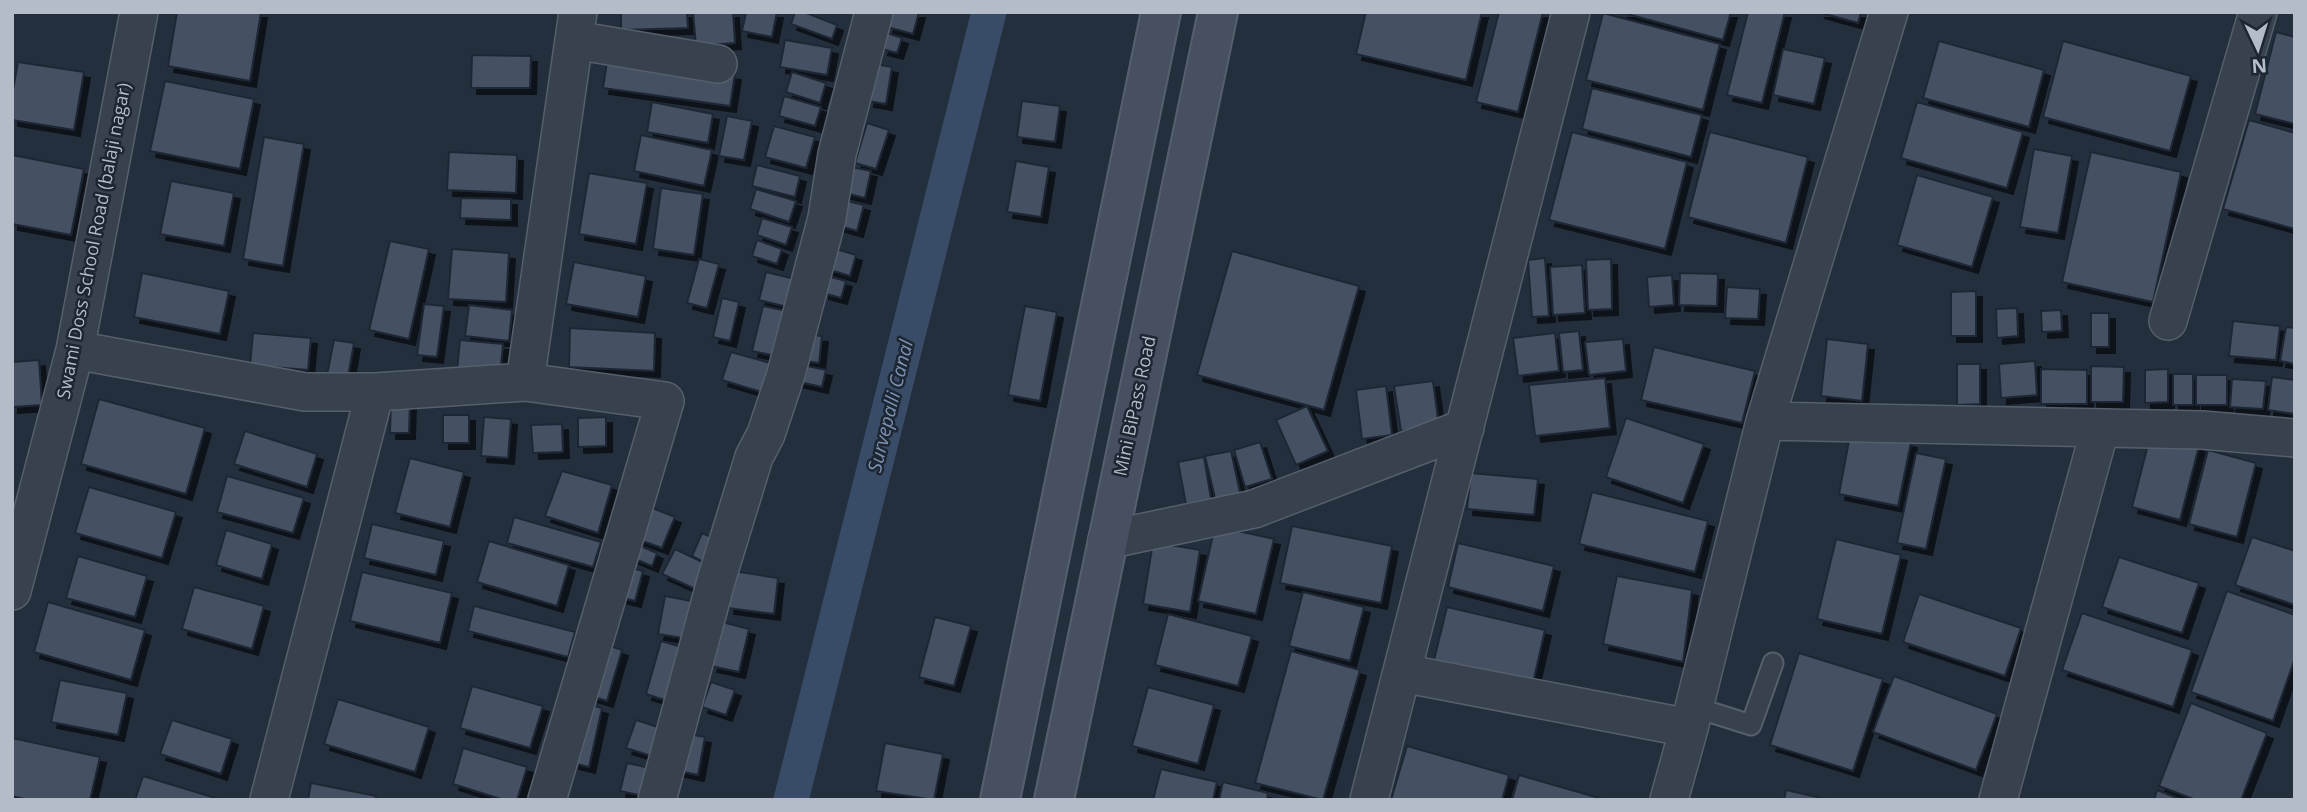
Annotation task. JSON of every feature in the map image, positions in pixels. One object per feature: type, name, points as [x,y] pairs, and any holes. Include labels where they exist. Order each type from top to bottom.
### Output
[{"type":"main road","points":[[1000,800],[1161,12]]},
{"type":"main road","name":"Mini BiPass Road","points":[[1054,800],[1219,12]]},
{"type":"street","name":"Swami Doss School Road (balaji nagar)","points":[[12,590],[75,350],[139,12]]},
{"type":"street","points":[[657,800],[720,569],[754,457],[766,434],[786,374],[827,218],[837,154],[874,12]]},
{"type":"street","points":[[1369,800],[1571,12]]},
{"type":"street","points":[[1669,800],[1765,421],[1889,12]]},
{"type":"street","points":[[2168,321],[2258,12]]},
{"type":"street","points":[[525,382],[576,26],[718,64]]},
{"type":"street","points":[[75,350],[304,392],[375,392],[525,382],[665,401],[547,800]]},
{"type":"street","points":[[269,800],[375,392]]},
{"type":"street","points":[[1765,421],[2202,430],[2295,438]]},
{"type":"street","points":[[1107,540],[1254,509],[1465,428]]},
{"type":"street","points":[[1998,800],[2099,429]]},
{"type":"street","points":[[1402,673],[1692,717]]},
{"type":"lane","points":[[1692,717],[1751,725],[1773,663]]},
{"type":"building","points":[[177,12],[261,12],[250,81],[168,66]]},
{"type":"building","points":[[621,12],[687,12],[688,28],[621,30]]},
{"type":"building","points":[[693,12],[733,12],[735,43],[696,46]]},
{"type":"building","points":[[746,12],[777,12],[772,37],[742,31]]},
{"type":"building","points":[[795,12],[804,12],[837,25],[832,39],[791,24]]},
{"type":"building","points":[[891,12],[919,12],[913,34],[887,27]]},
{"type":"building","points":[[1366,12],[1482,12],[1466,80],[1356,54]]},
{"type":"building","points":[[1499,12],[1543,12],[1518,112],[1476,102]]},
{"type":"building","points":[[1620,12],[1731,12],[1723,40]]},
{"type":"building","points":[[1748,12],[1785,12],[1762,103],[1727,95]]},
{"type":"building","points":[[1818,12],[1861,12],[1858,23]]},
{"type":"building","points":[[1603,13],[1720,44],[1703,110],[1586,80]]},
{"type":"building","points":[[2276,32],[2295,37],[2295,124],[2255,114]]},
{"type":"building","points":[[887,33],[902,38],[897,53],[882,49]]},
{"type":"building","points":[[785,40],[832,48],[827,75],[780,67]]},
{"type":"building","points":[[1939,41],[2044,70],[2029,127],[1923,98]]},
{"type":"building","points":[[2063,41],[2191,76],[2170,151],[2043,117]]},
{"type":"building","points":[[1783,49],[1825,58],[1814,104],[1773,95]]},
{"type":"building","points":[[472,55],[531,56],[530,88],[471,88]]},
{"type":"building","points":[[608,55],[735,74],[730,106],[603,88]]},
{"type":"building","points":[[18,62],[84,72],[74,130],[12,120],[12,95]]},
{"type":"building","points":[[875,64],[892,67],[886,104],[868,101]]},
{"type":"building","points":[[792,72],[826,83],[820,103],[786,92]]},
{"type":"building","points":[[165,81],[254,99],[240,169],[150,151]]},
{"type":"building","points":[[1592,88],[1702,115],[1691,157],[1582,129]]},
{"type":"building","points":[[784,96],[821,107],[815,126],[779,116]]},
{"type":"building","points":[[1022,101],[1060,106],[1055,142],[1017,137]]},
{"type":"building","points":[[652,102],[713,114],[708,143],[647,132]]},
{"type":"building","points":[[1917,102],[2023,132],[2007,188],[1901,158]]},
{"type":"building","points":[[727,116],[752,121],[744,160],[719,156]]},
{"type":"building","points":[[2249,120],[2295,133],[2295,229],[2223,209]]},
{"type":"building","points":[[867,123],[889,130],[876,169],[855,163]]},
{"type":"building","points":[[774,126],[815,137],[806,168],[765,157]]},
{"type":"building","points":[[1572,132],[1687,162],[1665,249],[1549,220]]},
{"type":"building","points":[[1710,132],[1808,157],[1786,243],[1688,217]]},
{"type":"building","points":[[641,135],[712,150],[704,186],[634,171]]},
{"type":"building","points":[[264,137],[304,144],[283,266],[243,259]]},
{"type":"building","points":[[2034,149],[2072,156],[2058,233],[2020,227]]},
{"type":"building","points":[[449,152],[517,155],[516,193],[447,190]]},
{"type":"building","points":[[2091,152],[2181,172],[2153,302],[2062,282]]},
{"type":"building","points":[[12,155],[84,169],[71,235],[12,224]]},
{"type":"building","points":[[1016,161],[1049,167],[1041,217],[1007,212]]},
{"type":"building","points":[[757,165],[800,176],[795,197],[752,186]]},
{"type":"building","points":[[851,167],[871,171],[865,198],[845,193]]},
{"type":"building","points":[[589,173],[647,183],[636,244],[579,234]]},
{"type":"building","points":[[1917,175],[1993,197],[1972,267],[1897,245]]},
{"type":"building","points":[[171,181],[234,193],[224,246],[160,234]]},
{"type":"building","points":[[661,188],[703,194],[694,255],[653,249]]},
{"type":"building","points":[[756,189],[796,201],[789,222],[750,209]]},
{"type":"building","points":[[461,198],[511,199],[511,220],[460,218]]},
{"type":"building","points":[[843,200],[864,205],[857,231],[836,225]]},
{"type":"building","points":[[762,218],[792,227],[786,245],[757,235]]},
{"type":"building","points":[[757,240],[782,249],[777,264],[752,256]]},
{"type":"building","points":[[390,241],[429,249],[409,339],[369,330]]},
{"type":"building","points":[[833,248],[856,255],[850,276],[827,269]]},
{"type":"building","points":[[452,249],[509,253],[506,302],[448,299]]},
{"type":"building","points":[[1232,251],[1359,286],[1324,410],[1197,375]]},
{"type":"building","points":[[1545,258],[1549,316],[1532,317],[1528,260]]},
{"type":"building","points":[[699,259],[719,264],[707,308],[687,303]]},
{"type":"building","points":[[1611,259],[1612,309],[1588,310],[1586,260]]},
{"type":"building","points":[[574,262],[646,276],[638,317],[566,304]]},
{"type":"building","points":[[1582,265],[1585,313],[1553,315],[1550,267]]},
{"type":"building","points":[[766,272],[803,281],[796,309],[759,300]]},
{"type":"building","points":[[142,273],[229,291],[220,334],[134,317]]},
{"type":"building","points":[[1680,273],[1718,274],[1717,306],[1679,305]]},
{"type":"building","points":[[1672,275],[1674,305],[1649,307],[1647,277]]},
{"type":"building","points":[[827,276],[846,281],[841,298],[823,293]]},
{"type":"building","points":[[1727,287],[1760,289],[1758,319],[1725,318]]},
{"type":"building","points":[[1976,291],[1976,336],[1951,336],[1951,292]]},
{"type":"building","points":[[722,298],[739,302],[730,341],[713,337]]},
{"type":"building","points":[[424,304],[444,306],[437,357],[417,355]]},
{"type":"building","points":[[469,305],[512,310],[509,341],[465,336]]},
{"type":"building","points":[[763,306],[787,311],[776,356],[752,351]]},
{"type":"building","points":[[1025,306],[1057,312],[1040,401],[1008,395]]},
{"type":"building","points":[[2017,308],[2018,336],[1997,338],[1996,309]]},
{"type":"building","points":[[2061,310],[2062,331],[2042,332],[2041,311]]},
{"type":"building","points":[[2091,313],[2109,313],[2109,347],[2091,347]]},
{"type":"building","points":[[2233,321],[2280,326],[2276,360],[2229,356]]},
{"type":"building","points":[[2286,327],[2295,328],[2295,364],[2280,361]]},
{"type":"building","points":[[570,328],[655,333],[654,371],[569,367]]},
{"type":"building","points":[[1579,331],[1583,370],[1563,372],[1559,333]]},
{"type":"building","points":[[253,333],[311,338],[308,370],[250,365]]},
{"type":"building","points":[[1555,333],[1559,371],[1518,376],[1513,338]]},
{"type":"building","points":[[808,335],[822,336],[819,363],[804,361]]},
{"type":"building","points":[[1623,339],[1626,371],[1589,375],[1585,342]]},
{"type":"building","points":[[1827,339],[1868,344],[1862,401],[1821,396]]},
{"type":"building","points":[[334,340],[354,343],[346,388],[325,385]]},
{"type":"building","points":[[460,340],[503,344],[500,375],[457,371]]},
{"type":"building","points":[[1654,347],[1755,371],[1742,423],[1641,400]]},
{"type":"building","points":[[731,352],[777,365],[768,394],[722,380]]},
{"type":"building","points":[[39,360],[42,405],[12,407],[12,362]]},
{"type":"building","points":[[2035,361],[2037,395],[2001,398],[1999,364]]},
{"type":"building","points":[[798,364],[826,370],[822,387],[795,381]]},
{"type":"building","points":[[1957,364],[1980,364],[1980,404],[1957,405]]},
{"type":"building","points":[[2091,366],[2124,367],[2123,402],[2091,402]]},
{"type":"building","points":[[2041,369],[2087,370],[2087,404],[2041,404]]},
{"type":"building","points":[[2168,369],[2168,402],[2145,403],[2145,370]]},
{"type":"building","points":[[2173,374],[2193,374],[2193,405],[2173,405]]},
{"type":"building","points":[[2196,375],[2227,375],[2227,405],[2196,405]]},
{"type":"building","points":[[2272,377],[2295,380],[2295,414],[2268,410]]},
{"type":"building","points":[[1605,378],[1610,428],[1535,436],[1529,385]]},
{"type":"building","points":[[2232,379],[2266,381],[2263,409],[2230,407]]},
{"type":"building","points":[[1433,381],[1439,426],[1401,431],[1394,386]]},
{"type":"building","points":[[1386,386],[1392,435],[1362,439],[1356,390]]},
{"type":"building","points":[[99,399],[205,428],[186,494],[81,464]]},
{"type":"building","points":[[391,401],[410,402],[409,433],[390,433]]},
{"type":"building","points":[[1307,406],[1328,451],[1296,465],[1276,420]]},
{"type":"building","points":[[443,415],[469,415],[469,443],[443,443]]},
{"type":"building","points":[[484,417],[511,419],[508,458],[481,456]]},
{"type":"building","points":[[606,417],[606,446],[578,447],[578,418]]},
{"type":"building","points":[[1626,418],[1704,444],[1683,503],[1606,477]]},
{"type":"building","points":[[562,424],[563,452],[533,453],[531,425]]},
{"type":"building","points":[[1851,430],[1911,442],[1898,506],[1839,494]]},
{"type":"building","points":[[245,431],[317,454],[307,487],[234,464]]},
{"type":"building","points":[[2151,433],[2199,446],[2180,520],[2132,507]]},
{"type":"building","points":[[1260,442],[1272,479],[1245,487],[1234,450]]},
{"type":"building","points":[[2208,450],[2256,463],[2237,537],[2189,524]]},
{"type":"building","points":[[1231,451],[1241,497],[1216,502],[1205,456]]},
{"type":"building","points":[[1916,453],[1946,459],[1926,549],[1897,543]]},
{"type":"building","points":[[1204,457],[1211,499],[1186,504],[1178,462]]},
{"type":"building","points":[[410,458],[464,472],[450,527],[395,513]]},
{"type":"building","points":[[562,471],[612,485],[598,533],[545,516]]},
{"type":"building","points":[[1471,473],[1538,479],[1534,515],[1467,509]]},
{"type":"building","points":[[227,476],[304,498],[293,533],[217,512]]},
{"type":"building","points":[[89,487],[176,512],[162,558],[75,533]]},
{"type":"building","points":[[1592,492],[1708,521],[1695,572],[1579,544]]},
{"type":"building","points":[[650,507],[675,517],[662,548],[637,539]]},
{"type":"building","points":[[514,517],[601,542],[593,567],[507,543]]},
{"type":"building","points":[[372,524],[444,541],[436,575],[364,558]]},
{"type":"building","points":[[1215,526],[1274,539],[1256,614],[1198,601]]},
{"type":"building","points":[[1292,526],[1392,546],[1381,603],[1280,583]]},
{"type":"building","points":[[226,530],[272,544],[262,579],[216,565]]},
{"type":"building","points":[[702,533],[725,543],[713,567],[692,556]]},
{"type":"building","points":[[2252,537],[2295,551],[2295,605],[2235,585]]},
{"type":"building","points":[[1836,539],[1901,555],[1882,634],[1817,619]]},
{"type":"building","points":[[489,541],[569,565],[557,606],[477,582]]},
{"type":"building","points":[[1153,542],[1200,550],[1190,612],[1143,604]]},
{"type":"building","points":[[1458,543],[1554,566],[1543,611],[1448,587]]},
{"type":"building","points":[[636,544],[657,553],[652,566],[630,557]]},
{"type":"building","points":[[675,549],[713,567],[702,592],[662,574]]},
{"type":"building","points":[[78,556],[147,576],[135,617],[66,598]]},
{"type":"building","points":[[2119,557],[2199,583],[2182,633],[2102,607]]},
{"type":"building","points":[[627,567],[643,571],[635,601],[619,597]]},
{"type":"building","points":[[733,571],[778,578],[774,614],[728,608]]},
{"type":"building","points":[[362,572],[452,593],[440,643],[350,621]]},
{"type":"building","points":[[1617,576],[1692,590],[1683,662],[1603,644]]},
{"type":"building","points":[[194,587],[264,606],[252,649],[182,629]]},
{"type":"building","points":[[2227,591],[2295,615],[2295,658],[2273,721],[2191,692]]},
{"type":"building","points":[[1303,592],[1364,607],[1350,661],[1289,646]]},
{"type":"building","points":[[1919,594],[2021,628],[2005,676],[1903,642]]},
{"type":"building","points":[[665,596],[702,603],[695,640],[658,634]]},
{"type":"building","points":[[48,602],[145,630],[131,680],[34,652]]},
{"type":"building","points":[[474,606],[575,632],[568,657],[468,631]]},
{"type":"building","points":[[1447,607],[1545,630],[1533,683],[1434,660]]},
{"type":"building","points":[[2082,613],[2192,650],[2173,707],[2062,670]]},
{"type":"building","points":[[1168,614],[1252,636],[1238,686],[1155,665]]},
{"type":"building","points":[[935,617],[971,626],[954,686],[919,677]]},
{"type":"building","points":[[722,622],[749,629],[739,672],[711,666]]},
{"type":"building","points":[[661,641],[689,649],[674,703],[646,694]]},
{"type":"building","points":[[607,645],[622,650],[607,701],[591,696]]},
{"type":"building","points":[[1291,651],[1360,670],[1323,800],[1255,783]]},
{"type":"building","points":[[1799,653],[1883,679],[1853,771],[1770,745]]},
{"type":"building","points":[[1894,676],[1997,714],[1976,770],[1873,732]]},
{"type":"building","points":[[60,680],[127,693],[118,735],[51,722]]},
{"type":"building","points":[[711,682],[735,690],[726,715],[702,707]]},
{"type":"building","points":[[472,686],[543,706],[530,748],[460,728]]},
{"type":"building","points":[[1148,687],[1214,705],[1198,764],[1132,746]]},
{"type":"building","points":[[338,699],[429,727],[415,772],[324,744]]},
{"type":"building","points":[[2191,703],[2267,733],[2241,800],[2196,800],[2159,786]]},
{"type":"building","points":[[586,704],[602,708],[589,767],[573,763]]},
{"type":"building","points":[[172,720],[232,739],[221,774],[160,754]]},
{"type":"building","points":[[636,720],[667,730],[658,758],[626,748]]},
{"type":"building","points":[[682,733],[705,737],[698,775],[674,770]]},
{"type":"building","points":[[12,738],[100,757],[90,800],[29,800],[12,796]]},
{"type":"building","points":[[885,743],[943,754],[934,800],[876,791]]},
{"type":"building","points":[[1407,746],[1509,775],[1502,800],[1391,800]]},
{"type":"building","points":[[463,748],[527,767],[517,800],[504,800],[453,784]]},
{"type":"building","points":[[627,763],[655,769],[648,797],[620,791]]},
{"type":"building","points":[[1161,769],[1217,782],[1213,800],[1153,800]]},
{"type":"building","points":[[1519,775],[1606,800],[1512,800]]},
{"type":"building","points":[[143,776],[222,800],[135,800]]},
{"type":"building","points":[[1223,782],[1268,793],[1267,800],[1219,800]]},
{"type":"building","points":[[311,783],[376,796],[375,800],[308,800]]},
{"type":"building","points":[[1786,790],[1830,800],[1784,800]]},
{"type":"building","points":[[2157,790],[2182,800],[2154,800]]},
{"type":"waterway","name":"Survepalli Canal","points":[[791,800],[989,12]]}]
